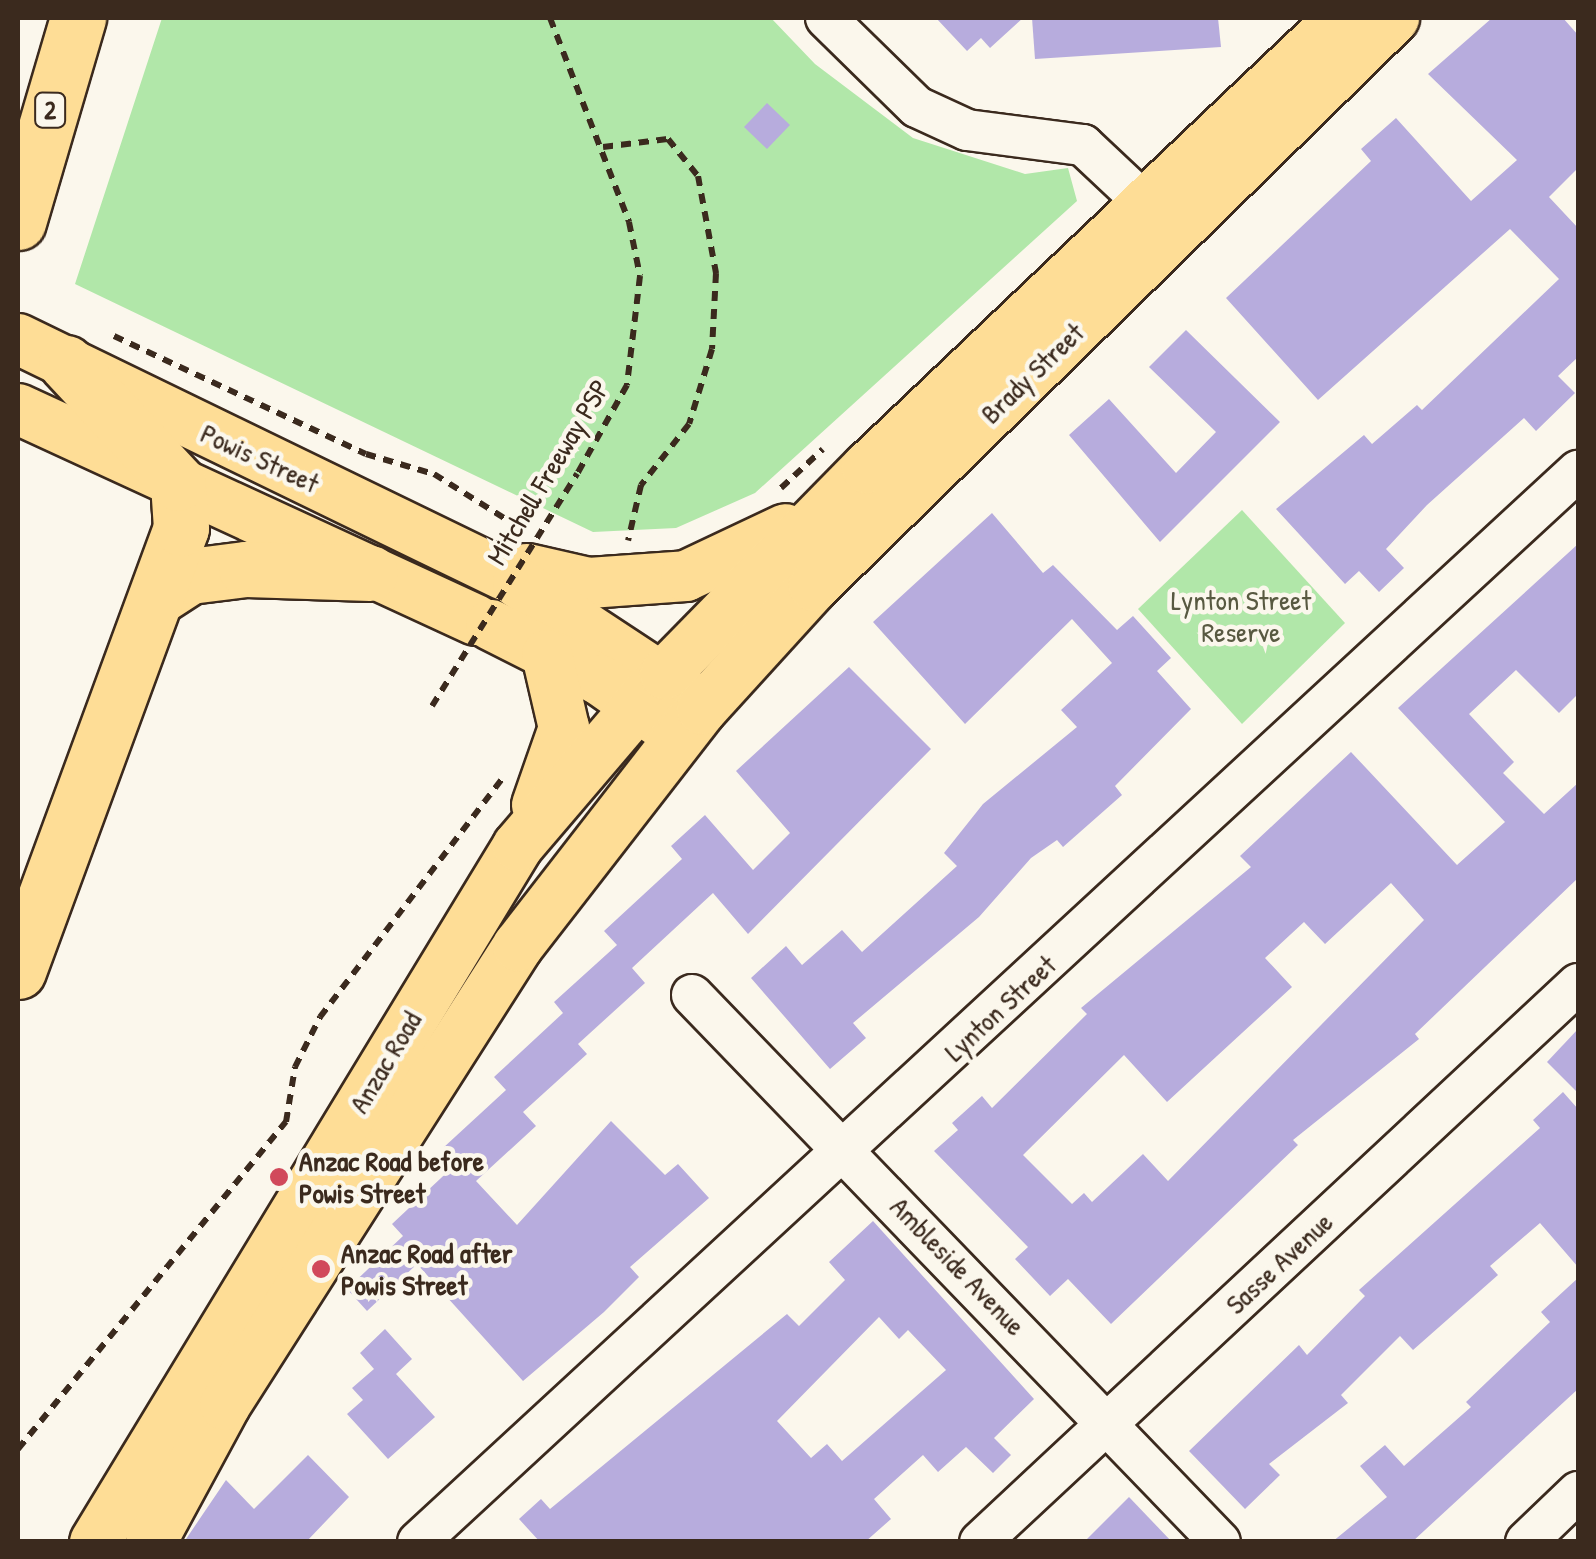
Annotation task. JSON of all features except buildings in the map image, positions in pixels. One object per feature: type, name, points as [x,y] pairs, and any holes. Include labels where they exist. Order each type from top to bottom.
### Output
[{"type":"highway","name":"2","points":[[20,212],[78,18]]},
{"type":"highway","points":[[18,971],[181,528],[178,482],[84,346]]},
{"type":"highway","points":[[156,598],[190,576],[246,569],[370,574]]},
{"type":"main road","name":"Brady Street","points":[[690,724],[814,586],[1162,218],[1341,18]]},
{"type":"main road","name":"Brady Street","points":[[653,690],[840,495],[1394,18]]},
{"type":"main road","name":"Powis Street","points":[[18,339],[84,346],[454,550],[518,564],[690,724]]},
{"type":"main road","name":"Powis Street","points":[[18,409],[370,574],[484,622],[546,655],[653,690]]},
{"type":"main road","points":[[518,564],[637,554],[686,576],[767,544],[840,495]]},
{"type":"main road","points":[[518,846],[564,728],[546,655]]},
{"type":"main road","name":"Anzac Road","points":[[95,1542],[518,846],[653,690]]},
{"type":"main road","name":"Anzac Road","points":[[151,1542],[235,1388],[518,946],[690,724]]},
{"type":"street","points":[[826,18],[917,107],[967,130],[1084,145],[1162,218]]},
{"type":"street","name":"Lynton Street","points":[[418,1542],[848,1150],[1578,471]]},
{"type":"street","name":"Sasse Avenue","points":[[980,1542],[1578,984]]},
{"type":"street","name":"Ambleside Avenue","points":[[692,995],[848,1150],[1220,1542]]},
{"type":"street","points":[[1526,1542],[1578,1492]]},
{"type":"path","name":"Mitchell Freeway PSP","points":[[432,706],[617,410],[640,332],[636,249],[602,147],[550,18]]},
{"type":"path","points":[[602,147],[668,138],[698,176],[716,273],[712,349],[689,424],[640,484],[637,554]]},
{"type":"path","points":[[84,346],[366,454],[434,474],[491,518],[518,564]]},
{"type":"path","points":[[778,491],[835,438]]},
{"type":"path","points":[[18,1449],[286,1122],[296,1067],[320,1017],[512,768]]},
{"type":"green space","points":[[162,18],[771,18],[815,64],[913,138],[1025,174],[1068,168],[1077,201],[755,493],[676,528],[593,532],[75,284]]},
{"type":"green space","name":"Lynton Street Reserve","points":[[1242,510],[1345,623],[1242,724],[1138,609]]},
{"type":"place","name":"Anzac Road before Powis Street","points":[[279,1177]]},
{"type":"place","name":"Anzac Road after Powis Street","points":[[321,1269]]}]
